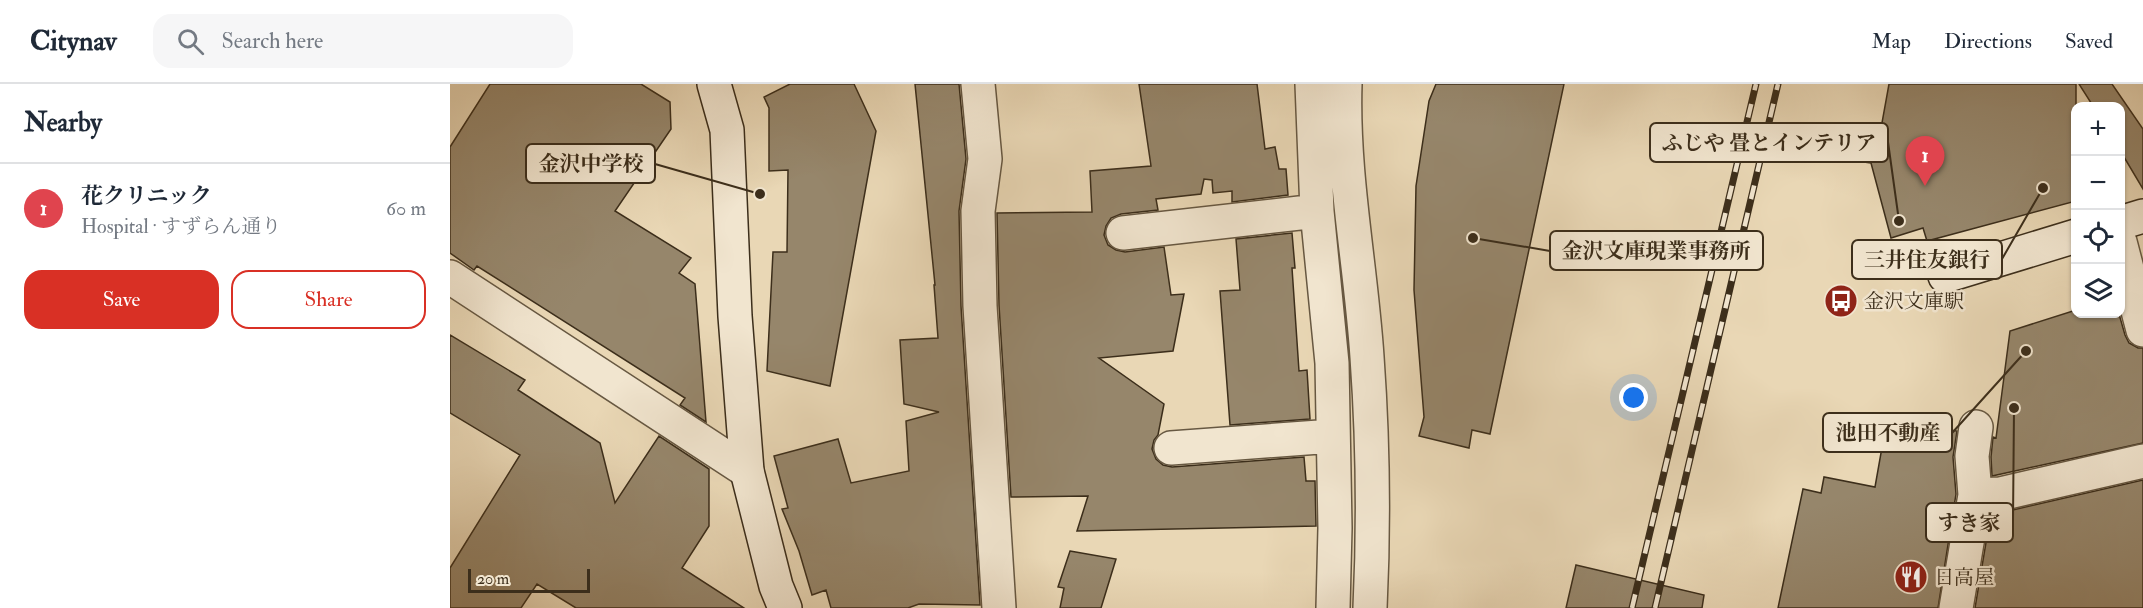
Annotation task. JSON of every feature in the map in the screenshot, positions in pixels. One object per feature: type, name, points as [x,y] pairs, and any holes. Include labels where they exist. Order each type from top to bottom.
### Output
[{"type":"street","points":[[714,84],[727,130],[735,316],[747,471],[776,586],[785,608]]},
{"type":"street","points":[[978,84],[985,159],[978,211],[980,306],[999,608]]},
{"type":"street","points":[[1312,84],[1317,211],[1332,363],[1335,528],[1333,608]]},
{"type":"street","points":[[1345,84],[1344,125],[1367,357],[1373,528],[1370,608]]},
{"type":"street","points":[[1123,233],[1317,211]]},
{"type":"street","points":[[2125,222],[2143,216]]},
{"type":"street","points":[[1945,276],[2071,238]]},
{"type":"street","points":[[2125,258],[2143,330]]},
{"type":"street","points":[[450,277],[747,471]]},
{"type":"street","points":[[1956,608],[1975,495],[1972,456],[1976,427]]},
{"type":"street","points":[[1171,448],[1333,436]]},
{"type":"street","points":[[1975,495],[2000,494],[2143,461]]},
{"type":"building","points":[[490,84],[641,84],[670,102],[671,129],[615,211],[691,258],[679,273],[695,284],[706,422],[680,405],[685,398],[477,266],[474,270],[450,253],[450,147]]},
{"type":"building","points":[[790,84],[854,84],[876,131],[830,386],[767,371],[773,252],[787,252],[788,170],[769,171],[769,108],[764,97]]},
{"type":"building","points":[[915,84],[959,84],[966,159],[959,211],[961,306],[980,605],[919,604],[908,608],[831,608],[826,590],[812,595],[799,551],[782,509],[788,508],[774,456],[838,439],[851,483],[909,471],[906,421],[939,412],[904,404],[900,340],[938,338]]},
{"type":"building","points":[[1139,84],[1257,84],[1265,149],[1275,147],[1279,169],[1286,169],[1288,195],[1232,202],[1232,191],[1213,193],[1212,180],[1204,179],[1201,194],[1156,199],[1158,210],[1121,214],[1111,218],[1104,235],[1108,245],[1125,252],[1164,247],[1171,295],[1184,294],[1173,351],[1099,358],[1164,404],[1158,435],[1152,449],[1156,459],[1163,465],[1172,467],[1304,457],[1306,481],[1315,481],[1316,526],[1077,531],[1088,496],[1011,497],[999,305],[997,213],[1092,212],[1090,171],[1151,166]]},
{"type":"building","points":[[1436,84],[1564,84],[1490,434],[1472,430],[1469,448],[1419,436],[1424,417],[1414,290],[1416,186],[1429,101]]},
{"type":"building","points":[[1889,84],[2076,84],[2076,102],[2071,102],[2071,202],[1927,241],[1923,228],[1891,238],[1871,163],[1800,153],[1804,127],[1880,134]]},
{"type":"building","points":[[2079,84],[2112,84],[2124,102],[2090,102]]},
{"type":"building","points":[[2125,103],[2143,129],[2143,189],[2125,159]]},
{"type":"building","points":[[1292,233],[1299,371],[1307,370],[1310,419],[1230,425],[1220,291],[1240,290],[1236,239]]},
{"type":"building","points":[[2071,312],[2071,318],[2120,318],[2129,343],[2143,348],[2143,443],[1992,476],[1993,437],[1996,438],[2010,331]]},
{"type":"building","points":[[450,335],[525,380],[518,390],[600,443],[615,503],[659,436],[709,469],[709,526],[682,568],[744,608],[576,608],[537,584],[521,608],[450,608],[450,568],[520,455],[450,413]]},
{"type":"building","points":[[1887,419],[1957,431],[1953,457],[1956,494],[1938,608],[1778,608],[1803,489],[1821,493],[1824,477],[1875,487]]},
{"type":"building","points":[[2143,480],[2143,608],[1975,608],[1991,513]]},
{"type":"building","points":[[1070,551],[1116,559],[1101,608],[1060,608],[1064,588],[1058,587]]},
{"type":"building","points":[[1576,565],[1704,595],[1702,608],[1566,608]]},
{"type":"railway","points":[[1632,608],[1756,84]]},
{"type":"railway","points":[[1655,608],[1778,84]]},
{"type":"place","name":"花クリニック","points":[[1925,186]]},
{"type":"place","name":"三井住友銀行","points":[[2043,188]]},
{"type":"place","name":"金沢中学校","points":[[760,194]]},
{"type":"place","name":"ふじや 畳とインテリア","points":[[1899,221]]},
{"type":"place","name":"金沢文庫現業事務所","points":[[1473,238]]},
{"type":"place","name":"金沢文庫駅","points":[[1841,301]]},
{"type":"place","name":"池田不動産","points":[[2026,351]]},
{"type":"place","name":"すき家","points":[[2014,408]]},
{"type":"place","name":"日高屋","points":[[1911,577]]}]
